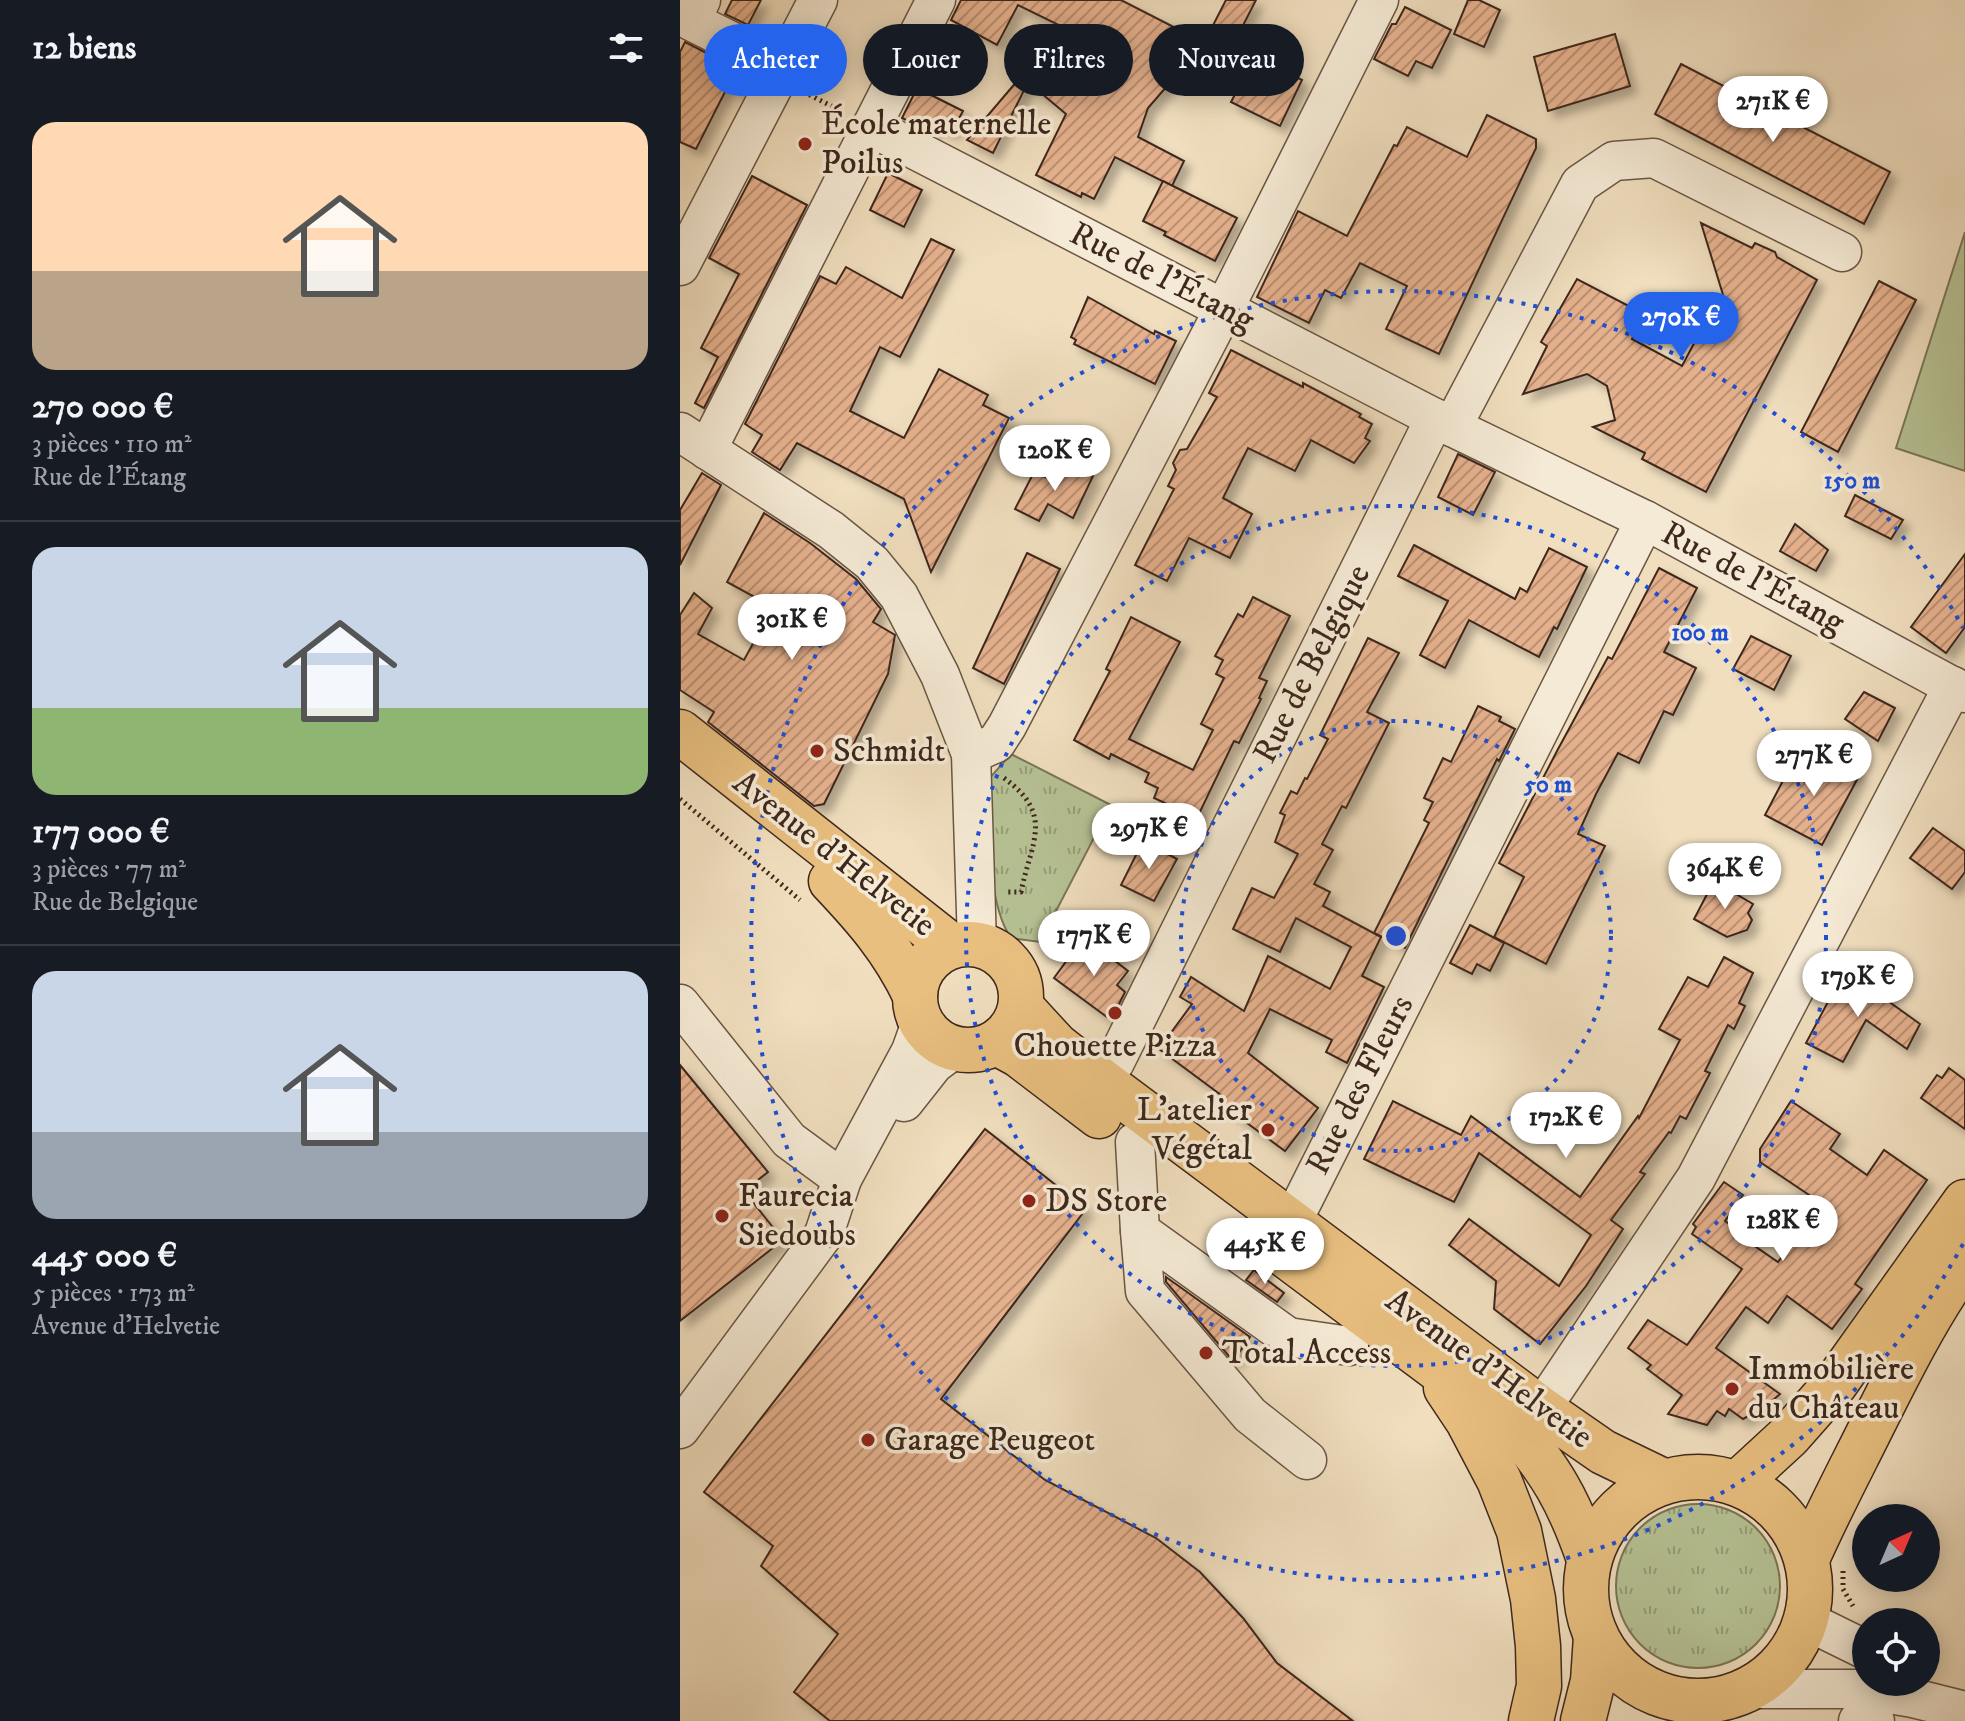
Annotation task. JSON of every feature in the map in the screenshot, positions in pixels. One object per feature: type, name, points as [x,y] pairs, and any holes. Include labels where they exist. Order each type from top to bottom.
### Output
[{"type":"main road","name":"Avenue d'Helvetie","points":[[680,732],[800,829],[963,945]]},
{"type":"main road","name":"Avenue d'Helvetie","points":[[680,758],[830,881],[871,923],[947,1027],[1019,1055],[1511,1424],[1537,1455],[1574,1516],[1589,1559]]},
{"type":"main road","points":[[963,945],[992,949],[1006,959],[1017,973],[1022,989],[1021,1007],[1017,1021],[947,1027],[918,979],[925,966],[963,945]]},
{"type":"main road","name":"Avenue d'Helvetie","points":[[1021,1007],[1056,1045],[1102,1081],[1541,1409],[1603,1452],[1663,1481]]},
{"type":"main road","points":[[1738,1483],[1789,1436],[1835,1384],[1965,1202]]},
{"type":"main road","points":[[1807,1559],[1913,1347],[1965,1262]]},
{"type":"main road","points":[[1429,1363],[1468,1421],[1499,1480],[1519,1531],[1533,1599],[1538,1646],[1539,1686],[1531,1721]]},
{"type":"main road","points":[[1705,1476],[1738,1483],[1769,1501],[1793,1527],[1807,1559],[1811,1590],[1807,1621],[1795,1649],[1776,1672],[1751,1689],[1675,1711],[1618,1669],[1596,1637],[1587,1612],[1585,1585],[1589,1559],[1604,1525],[1630,1498],[1663,1481],[1705,1476]]},
{"type":"main road","points":[[1583,1721],[1593,1681],[1596,1637]]},
{"type":"street","points":[[701,0],[691,21],[704,29]]},
{"type":"street","points":[[806,24],[818,0]]},
{"type":"street","points":[[936,0],[871,127],[694,441],[831,530],[872,563],[899,596],[940,675],[971,754],[963,945]]},
{"type":"street","points":[[971,754],[996,743],[1007,726],[1224,309],[1379,0]]},
{"type":"street","points":[[680,266],[769,96]]},
{"type":"street","name":"Rue de l'Étang","points":[[871,127],[1444,423],[1645,520],[1959,690]]},
{"type":"street","points":[[1444,423],[1580,184],[1614,161],[1654,158],[1842,252]]},
{"type":"street","name":"Rue de Belgique","points":[[1102,1081],[1115,1062],[1444,423]]},
{"type":"street","name":"Rue des Fleurs","points":[[1292,1222],[1645,520]]},
{"type":"street","points":[[1541,1409],[1696,1178],[1959,690]]},
{"type":"street","points":[[680,1004],[789,1140],[842,1179]]},
{"type":"street","points":[[680,1429],[824,1234],[842,1179],[911,1051],[947,1027]]},
{"type":"street","points":[[1135,1142],[1145,1291],[1250,1415],[1307,1460]]},
{"type":"street","points":[[1140,1231],[1288,1337],[1349,1346]]},
{"type":"street","points":[[1807,1621],[1852,1643]]},
{"type":"street","points":[[1940,1680],[1965,1690]]},
{"type":"street","points":[[1751,1689],[1859,1689],[1965,1711]]},
{"type":"street","points":[[1858,1721],[1875,1721]]},
{"type":"path","points":[[818,96],[871,127]]},
{"type":"path","points":[[971,754],[1019,789],[1031,806],[1038,831],[1021,892]]},
{"type":"green space","points":[[1965,232],[1965,471],[1896,448]]},
{"type":"green space","points":[[1011,754],[1111,805],[1040,942],[1011,938],[997,905],[993,884],[987,781]]},
{"type":"green space","points":[[1698,1504],[1729,1510],[1756,1528],[1774,1555],[1780,1586],[1774,1617],[1756,1644],[1729,1662],[1698,1668],[1667,1662],[1640,1644],[1622,1617],[1616,1586],[1622,1555],[1640,1528],[1667,1510]]},
{"type":"building","points":[[732,0],[761,0],[749,24],[725,14]]},
{"type":"building","points":[[961,0],[1121,0],[1168,24],[1149,24],[1149,96],[1158,96],[1148,108],[1138,137],[1184,161],[1172,186],[1115,157],[1094,199],[1082,193],[1081,197],[1036,175],[1066,114],[1045,96],[1133,96],[1133,24],[1057,24],[1018,5],[1008,24],[1004,24],[1004,32],[997,45],[988,40],[988,24],[958,24],[951,20]]},
{"type":"building","points":[[1226,0],[1256,0],[1244,24],[1214,24]]},
{"type":"building","points":[[1468,0],[1479,0],[1500,10],[1484,47],[1454,34]]},
{"type":"building","points":[[1405,7],[1451,30],[1432,68],[1416,61],[1408,76],[1374,59],[1392,24],[1396,24]]},
{"type":"building","points":[[1615,34],[1630,86],[1548,111],[1534,57]]},
{"type":"building","points":[[685,42],[704,52],[704,96],[723,96],[696,149],[680,142],[680,52]]},
{"type":"building","points":[[1681,64],[1890,172],[1864,224],[1655,114]]},
{"type":"building","points":[[913,96],[933,96],[963,111],[952,132],[934,123],[930,132],[902,118]]},
{"type":"building","points":[[1004,96],[1021,96],[993,153],[967,140]]},
{"type":"building","points":[[1234,96],[1294,96],[1280,126],[1231,102]]},
{"type":"building","points":[[1487,115],[1536,139],[1536,148],[1439,354],[1386,329],[1407,286],[1360,263],[1341,298],[1325,290],[1309,323],[1257,297],[1298,211],[1347,236],[1394,145],[1397,146],[1407,127],[1467,157]]},
{"type":"building","points":[[888,173],[922,190],[904,227],[870,210]]},
{"type":"building","points":[[752,176],[807,205],[704,408],[695,403],[718,357],[701,348],[739,274],[709,258]]},
{"type":"building","points":[[1163,181],[1237,218],[1215,261],[1143,221]]},
{"type":"building","points":[[1701,223],[1752,248],[1755,243],[1775,252],[1777,257],[1817,280],[1706,492],[1642,459],[1645,453],[1593,427],[1615,420],[1607,386],[1587,374],[1523,394],[1547,346],[1541,342],[1577,279],[1644,314],[1632,339],[1682,366],[1708,317],[1728,311]]},
{"type":"building","points":[[931,239],[954,250],[900,357],[880,347],[850,411],[904,438],[939,369],[988,395],[983,405],[1009,418],[931,572],[904,499],[797,443],[780,470],[752,452],[762,435],[745,424],[820,276],[836,284],[846,267],[902,298]]},
{"type":"building","points":[[1879,281],[1916,300],[1838,452],[1801,432]]},
{"type":"building","points":[[1088,297],[1154,334],[1155,331],[1176,341],[1155,384],[1074,344],[1076,340],[1071,337]]},
{"type":"building","points":[[1231,350],[1361,414],[1359,417],[1372,424],[1365,438],[1370,441],[1354,463],[1311,440],[1295,471],[1248,448],[1223,498],[1252,514],[1230,558],[1189,538],[1167,581],[1135,565],[1174,489],[1168,486],[1176,470],[1173,463],[1180,450],[1187,449],[1217,397],[1209,393]]},
{"type":"building","points":[[1458,454],[1495,472],[1473,515],[1438,497]]},
{"type":"building","points":[[1066,462],[1093,476],[1073,518],[1048,504],[1039,521],[1015,509],[1034,472],[1056,482]]},
{"type":"building","points":[[702,473],[721,485],[680,565],[680,510]]},
{"type":"building","points":[[1855,495],[1903,520],[1891,539],[1845,516]]},
{"type":"building","points":[[764,513],[810,543],[856,579],[881,609],[873,622],[895,635],[888,674],[824,804],[814,806],[708,722],[714,712],[680,690],[680,615],[694,593],[712,608],[698,634],[744,660],[773,607],[727,582]]},
{"type":"building","points":[[1795,524],[1828,550],[1816,571],[1780,551]]},
{"type":"building","points":[[1414,545],[1515,599],[1520,588],[1527,592],[1549,548],[1587,567],[1557,629],[1554,627],[1539,657],[1469,620],[1445,668],[1420,655],[1448,601],[1398,576]]},
{"type":"building","points":[[1027,553],[1060,569],[1004,684],[973,668]]},
{"type":"building","points":[[1965,554],[1965,627],[1946,653],[1911,627]]},
{"type":"building","points":[[1659,568],[1697,588],[1664,652],[1696,668],[1673,715],[1664,711],[1639,763],[1618,753],[1596,794],[1578,834],[1605,846],[1546,964],[1494,937],[1524,877],[1499,863],[1557,751],[1608,657],[1612,659]]},
{"type":"building","points":[[1253,597],[1290,616],[1259,678],[1267,681],[1261,699],[1239,743],[1234,741],[1197,818],[1154,798],[1158,788],[1145,782],[1149,773],[1111,754],[1109,759],[1074,740],[1110,671],[1106,669],[1131,617],[1180,642],[1129,739],[1193,770],[1213,730],[1201,724],[1224,678],[1216,674],[1223,660],[1215,656],[1238,614],[1243,617]]},
{"type":"building","points":[[1751,636],[1791,656],[1774,690],[1733,669]]},
{"type":"building","points":[[1368,638],[1399,653],[1367,712],[1389,723],[1346,808],[1342,806],[1322,844],[1333,850],[1314,884],[1330,892],[1323,906],[1381,937],[1362,976],[1384,987],[1347,1063],[1326,1052],[1332,1040],[1270,1009],[1248,1053],[1318,1108],[1285,1151],[1221,1104],[1225,1098],[1159,1049],[1192,1004],[1180,997],[1191,977],[1244,1011],[1268,956],[1330,989],[1351,947],[1296,918],[1280,952],[1233,929],[1252,888],[1274,898],[1298,854],[1275,842],[1285,815],[1280,813],[1291,791],[1297,794],[1307,779],[1328,739],[1320,735]]},
{"type":"building","points":[[1864,692],[1895,708],[1878,741],[1845,719]]},
{"type":"building","points":[[1478,706],[1501,717],[1499,721],[1515,729],[1499,761],[1497,759],[1405,948],[1374,933],[1429,823],[1424,820],[1433,802],[1424,798],[1443,758],[1451,762]]},
{"type":"building","points":[[1823,748],[1860,774],[1822,845],[1765,815],[1787,773],[1805,782]]},
{"type":"building","points":[[1933,828],[1965,851],[1965,872],[1952,889],[1910,858]]},
{"type":"building","points":[[1143,841],[1177,859],[1154,901],[1121,885]]},
{"type":"building","points":[[1714,881],[1753,904],[1748,913],[1752,920],[1747,930],[1727,937],[1694,919]]},
{"type":"building","points":[[1470,925],[1504,943],[1490,971],[1477,964],[1472,974],[1450,963]]},
{"type":"building","points":[[1084,937],[1128,971],[1117,985],[1125,992],[1111,1020],[1054,978]]},
{"type":"building","points":[[1724,957],[1753,973],[1739,1003],[1745,1006],[1734,1029],[1728,1025],[1705,1071],[1710,1073],[1686,1119],[1680,1116],[1671,1133],[1640,1172],[1645,1174],[1611,1220],[1623,1229],[1586,1286],[1540,1344],[1494,1309],[1496,1281],[1449,1245],[1469,1219],[1559,1286],[1591,1235],[1479,1153],[1454,1202],[1364,1159],[1393,1101],[1461,1135],[1471,1116],[1580,1197],[1639,1118],[1680,1040],[1659,1029],[1688,977],[1708,987]]},
{"type":"building","points":[[1845,970],[1920,1024],[1907,1049],[1866,1020],[1843,1062],[1806,1043]]},
{"type":"building","name":"Faurecia Siedoubs","points":[[680,1065],[768,1172],[744,1191],[783,1240],[680,1321]]},
{"type":"building","points":[[1949,1068],[1965,1080],[1965,1129],[1921,1098],[1937,1075],[1942,1078]]},
{"type":"building","points":[[1791,1101],[1840,1134],[1830,1149],[1867,1175],[1884,1150],[1927,1180],[1855,1284],[1862,1289],[1832,1329],[1787,1296],[1768,1323],[1746,1307],[1716,1348],[1780,1394],[1743,1419],[1729,1409],[1725,1416],[1717,1411],[1707,1425],[1668,1414],[1682,1395],[1647,1369],[1651,1365],[1628,1348],[1648,1320],[1687,1345],[1742,1269],[1692,1234],[1696,1227],[1693,1224],[1724,1182],[1743,1195],[1725,1221],[1735,1228],[1733,1231],[1778,1262],[1821,1203],[1760,1162],[1760,1149]]},
{"type":"building","name":"Garage Peugeot","points":[[985,1129],[1086,1209],[941,1399],[1045,1480],[1156,1538],[1200,1572],[1243,1618],[1277,1663],[1353,1721],[830,1721],[794,1692],[838,1634],[761,1566],[773,1546],[704,1492]]},
{"type":"building","points":[[1254,1270],[1284,1293],[1277,1302],[1246,1280]]},
{"type":"building","points":[[1166,1277],[1250,1337],[1233,1361],[1166,1282]]},
{"type":"place","name":"École maternelle Poilus","points":[[805,144]]},
{"type":"place","name":"Schmidt","points":[[817,751]]},
{"type":"place","name":"Chouette Pizza","points":[[1115,1013]]},
{"type":"place","name":"L'atelier Végétal","points":[[1268,1130]]},
{"type":"place","name":"DS Store","points":[[1029,1201]]},
{"type":"place","name":"Faurecia Siedoubs","points":[[722,1216]]},
{"type":"place","name":"Total Access","points":[[1206,1353]]},
{"type":"place","name":"Immobilière du Château","points":[[1732,1389]]},
{"type":"place","name":"Garage Peugeot","points":[[868,1440]]}]
